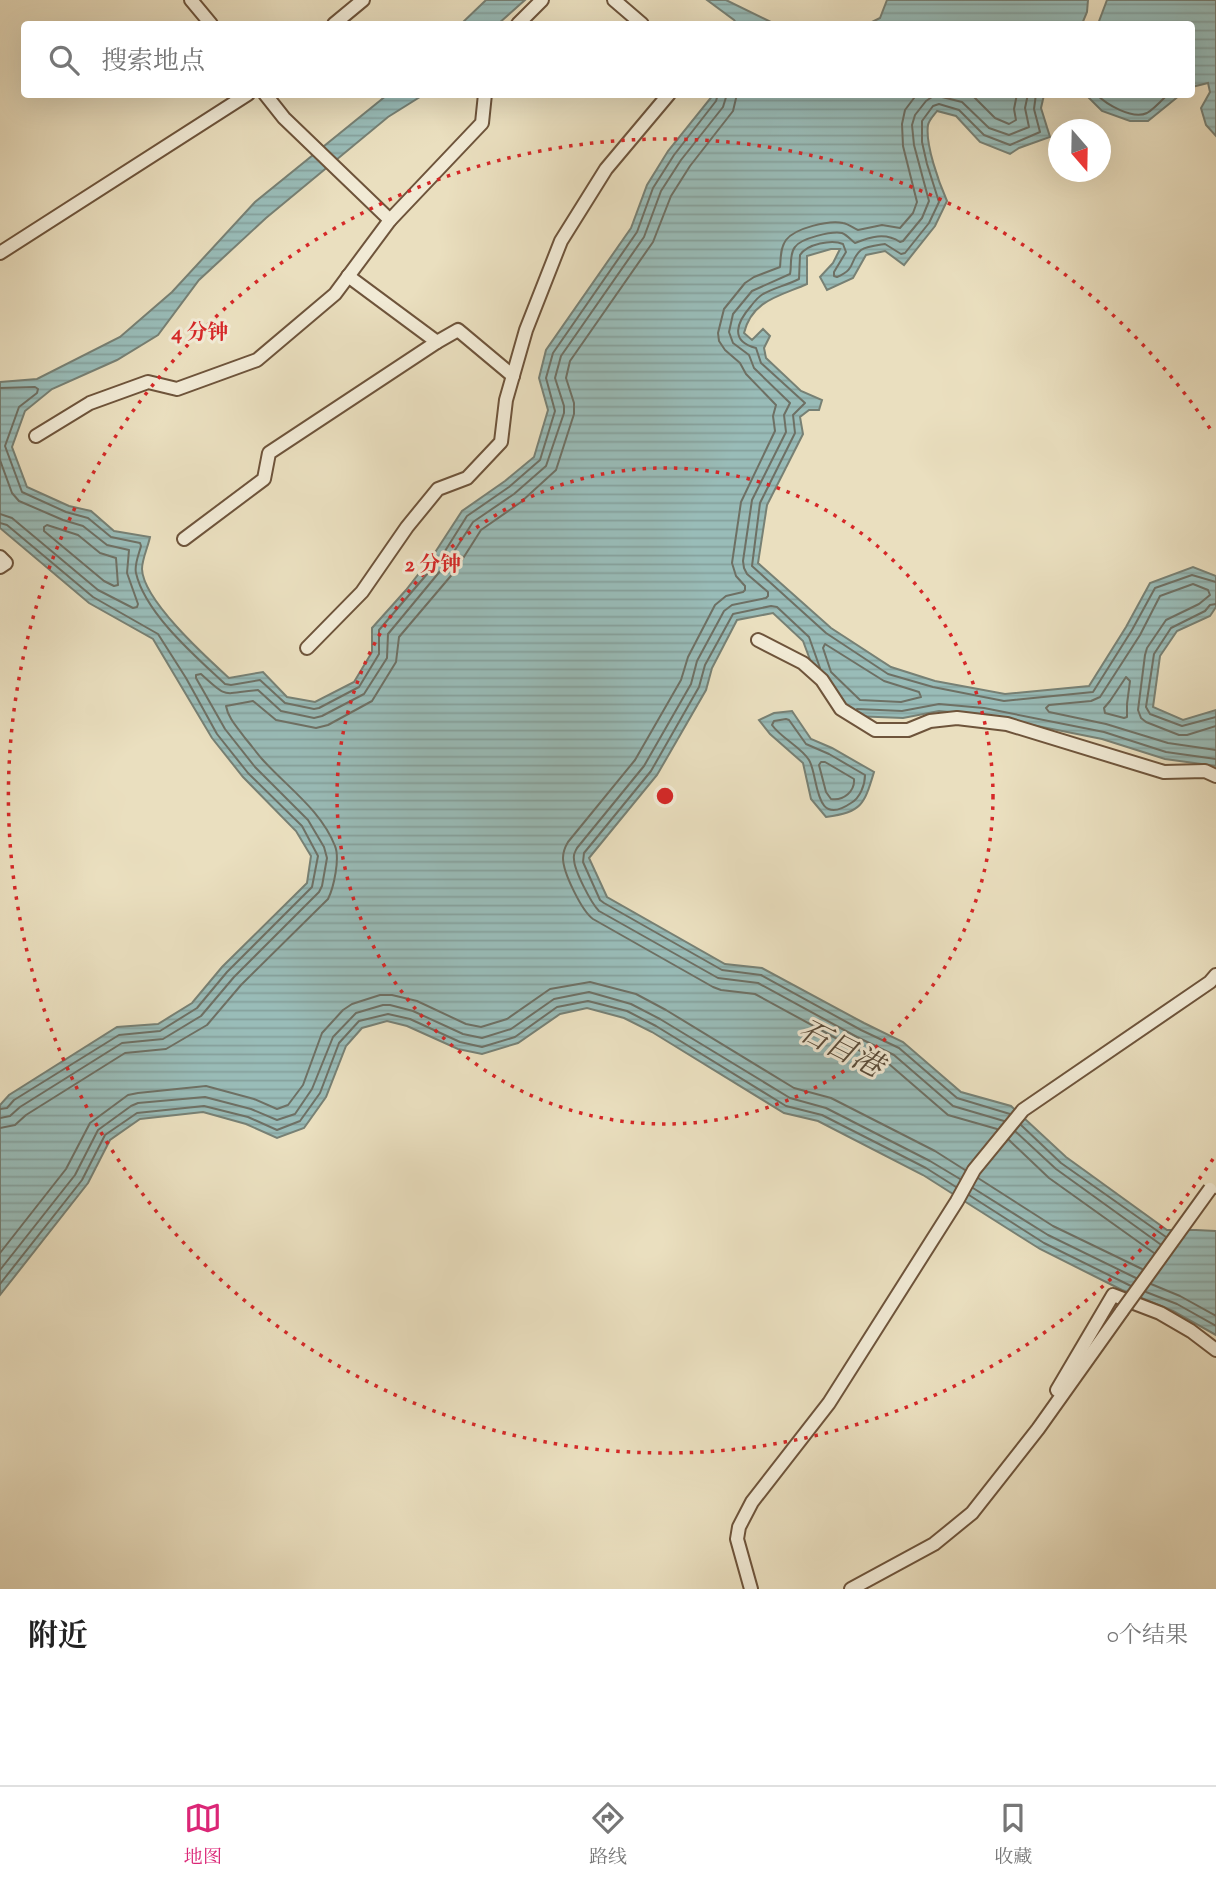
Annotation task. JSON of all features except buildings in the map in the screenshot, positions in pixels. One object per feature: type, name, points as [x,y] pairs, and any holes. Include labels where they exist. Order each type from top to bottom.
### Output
[{"type":"street","points":[[191,0],[208,21]]},
{"type":"street","points":[[338,21],[363,0]]},
{"type":"street","points":[[521,21],[542,0]]},
{"type":"street","points":[[614,0],[638,21]]},
{"type":"street","points":[[0,253],[242,98]]},
{"type":"street","points":[[268,98],[284,118],[390,220]]},
{"type":"street","points":[[36,436],[90,403],[148,382],[177,389],[257,360],[335,294],[390,220],[482,123],[485,98]]},
{"type":"street","points":[[307,648],[362,592],[407,527],[438,489],[467,478],[501,442],[506,400],[526,330],[561,241],[606,169],[666,98]]},
{"type":"street","points":[[348,276],[437,342]]},
{"type":"street","points":[[184,539],[264,479],[269,453],[457,330],[513,376]]},
{"type":"street","points":[[0,557],[5,563],[0,567]]},
{"type":"street","points":[[758,640],[803,663],[822,680],[841,709],[875,730],[908,730],[930,721],[957,718],[1007,724],[1164,772],[1205,771],[1216,776]]},
{"type":"street","points":[[751,1589],[737,1539],[752,1502],[829,1403],[974,1170],[1023,1110],[1210,982],[1216,975]]},
{"type":"street","points":[[851,1589],[933,1544],[972,1513],[1038,1429],[1213,1185]]},
{"type":"street","points":[[1038,1429],[1059,1385],[1113,1295],[1160,1313],[1216,1350]]},
{"type":"water","points":[[486,0],[525,0],[501,21],[464,21]]},
{"type":"water","points":[[707,0],[726,0],[769,21],[735,21]]},
{"type":"water","points":[[887,0],[1088,0],[1083,21],[874,21],[880,18]]},
{"type":"water","points":[[1107,0],[1216,0],[1216,136],[1206,125],[1201,108],[1210,92],[1208,83],[1195,86],[1195,21],[1099,21]]},
{"type":"water","name":"石目港","points":[[383,98],[418,98],[388,117],[266,218],[199,280],[158,335],[117,360],[52,389],[25,411],[12,447],[27,487],[69,506],[91,511],[114,531],[150,537],[142,569],[145,582],[177,627],[229,678],[263,672],[287,697],[315,702],[354,682],[372,652],[372,628],[434,554],[462,511],[534,457],[548,410],[539,378],[546,350],[631,228],[647,185],[668,151],[711,98],[1043,98],[1041,108],[1048,138],[1010,154],[980,142],[956,116],[937,111],[928,125],[929,142],[947,201],[935,226],[904,265],[885,251],[866,255],[853,278],[827,290],[820,277],[833,263],[840,249],[807,256],[807,284],[777,296],[753,313],[744,333],[752,340],[763,329],[770,336],[764,348],[766,358],[801,391],[822,400],[819,410],[809,410],[800,417],[803,434],[767,505],[758,563],[831,628],[891,667],[935,681],[1005,694],[1089,686],[1150,583],[1193,567],[1216,576],[1216,607],[1210,616],[1177,631],[1160,656],[1153,707],[1183,720],[1216,710],[1216,766],[1165,759],[1102,739],[983,715],[939,711],[903,718],[853,716],[818,681],[803,641],[773,613],[737,620],[712,668],[706,690],[657,775],[589,858],[607,897],[725,964],[762,968],[903,1042],[961,1092],[1011,1106],[1066,1157],[1167,1230],[1216,1231],[1216,1335],[1173,1311],[1122,1290],[1040,1249],[923,1175],[818,1121],[784,1113],[652,1032],[624,1018],[587,1008],[560,1014],[518,1043],[482,1054],[458,1049],[407,1026],[387,1021],[362,1028],[346,1046],[326,1097],[304,1128],[277,1138],[246,1124],[203,1112],[140,1119],[110,1140],[88,1183],[0,1295],[0,1105],[9,1095],[117,1027],[158,1024],[192,1003],[222,967],[307,883],[311,856],[296,831],[243,777],[212,738],[153,639],[89,603],[0,528],[0,382],[37,379],[120,337],[172,292],[255,202]]},
{"type":"water","points":[[1089,98],[1176,98],[1148,121],[1130,121],[1102,111]]},
{"type":"water","points":[[792,711],[811,739],[874,772],[860,805],[847,812],[826,817],[811,799],[803,763],[770,734],[759,720],[774,713]]}]
